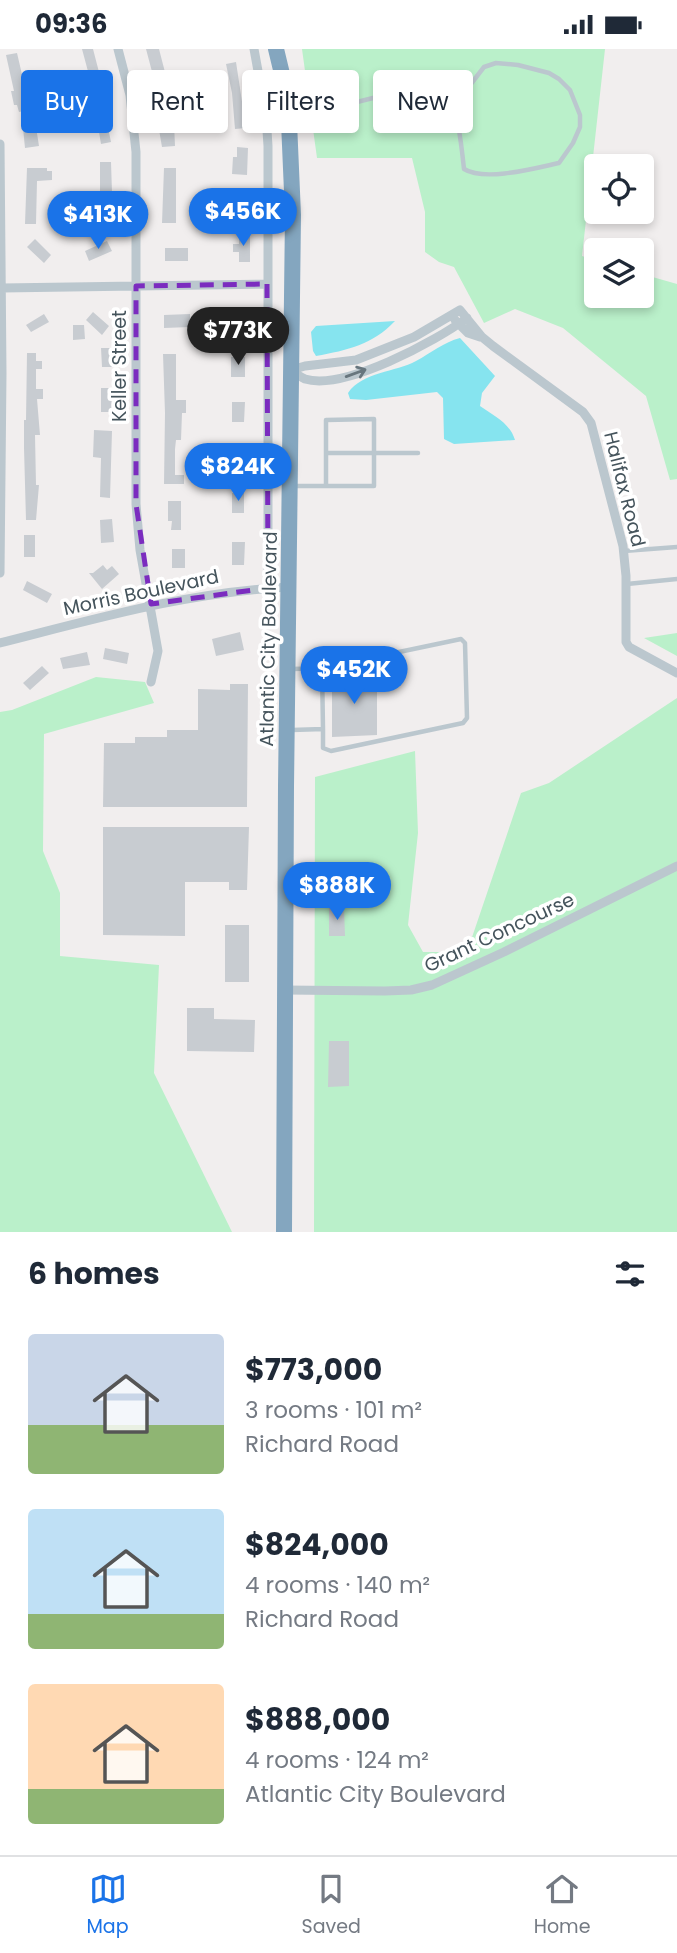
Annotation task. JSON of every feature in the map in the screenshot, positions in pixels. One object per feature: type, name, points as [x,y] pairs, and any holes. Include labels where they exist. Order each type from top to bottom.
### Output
[{"type":"highway","name":"Atlantic City Boulevard","points":[[276,49],[281,70]]},
{"type":"highway","name":"Atlantic City Boulevard","points":[[284,1232],[293,215],[290,133]]},
{"type":"street","name":"Keller Street","points":[[118,49],[134,121],[136,504],[140,549],[158,651],[151,682]]},
{"type":"street","points":[[254,49],[266,115],[268,146],[268,588]]},
{"type":"street","points":[[0,143],[0,573]]},
{"type":"street","points":[[2,288],[267,284]]},
{"type":"street","points":[[460,310],[467,318],[427,345],[343,378],[306,379],[291,370],[356,360],[414,337],[460,310]]},
{"type":"street","name":"Halifax Road","points":[[450,315],[468,333],[482,337]]},
{"type":"street","name":"Halifax Road","points":[[467,318],[482,337],[588,418],[594,432],[624,551],[626,642],[629,647],[677,673]]},
{"type":"street","name":"Morris Boulevard","points":[[0,643],[151,604],[223,591],[290,587]]},
{"type":"street","name":"Grant Concourse","points":[[285,990],[385,992],[432,985],[677,866]]},
{"type":"lane","points":[[496,63],[518,65],[549,73],[570,90],[580,115],[580,127],[559,163],[509,173],[471,173],[464,169],[460,135],[447,90],[467,89],[484,68],[496,63]]},
{"type":"lane","points":[[290,486],[326,486],[374,486],[374,419],[326,419],[326,486]]},
{"type":"lane","points":[[326,453],[418,453]]},
{"type":"lane","points":[[624,551],[677,547]]},
{"type":"lane","points":[[626,584],[677,579]]},
{"type":"lane","points":[[289,669],[366,667],[380,656],[461,639],[465,643],[467,718],[463,723],[331,751],[323,748],[322,669]]},
{"type":"lane","points":[[287,730],[323,729]]},
{"type":"highlighted area","points":[[267,284],[268,588],[151,604],[136,504],[136,286]]},
{"type":"green space","points":[[302,49],[605,49],[593,154],[584,154],[584,308],[654,308],[654,277],[677,284],[677,479],[670,480],[646,396],[563,328],[515,309],[484,323],[454,267],[439,262],[425,252],[425,212],[412,158],[317,158],[314,133],[359,133],[359,70],[305,70]]},
{"type":"green space","points":[[677,633],[677,656],[644,638]]},
{"type":"green space","points":[[96,677],[145,682],[154,703],[44,734],[43,851],[60,893],[60,956],[159,965],[154,1073],[232,1232],[0,1232],[0,712],[12,710]]},
{"type":"green space","points":[[677,698],[677,1232],[314,1232],[315,777],[415,751],[418,833],[408,925],[423,952],[467,952],[521,793],[549,783]]},
{"type":"water","points":[[395,321],[377,336],[359,345],[316,356],[313,351],[311,332],[316,326]]},
{"type":"water","points":[[460,338],[495,376],[482,393],[480,406],[505,424],[515,440],[454,444],[444,439],[443,398],[437,392],[366,400],[350,399],[348,393],[362,381],[408,365]]},
{"type":"building","points":[[82,49],[93,49],[98,70],[88,70]]},
{"type":"building","points":[[146,49],[159,49],[164,70],[152,70]]},
{"type":"building","points":[[17,53],[21,70],[21,112],[14,105],[11,91],[14,91],[6,55]]},
{"type":"building","points":[[236,62],[242,102],[242,128],[235,129],[226,64]]},
{"type":"building","points":[[24,133],[37,133],[39,146],[25,148]]},
{"type":"building","points":[[99,133],[109,133],[111,142],[101,144]]},
{"type":"building","points":[[160,133],[174,133],[175,146],[162,147]]},
{"type":"building","points":[[237,147],[248,148],[247,175],[232,174],[233,157],[237,157]]},
{"type":"building","points":[[100,162],[111,162],[113,223],[100,223]]},
{"type":"building","points":[[27,168],[47,168],[47,171],[52,171],[52,180],[37,181],[36,224],[25,224]]},
{"type":"building","points":[[164,168],[176,168],[176,223],[162,223]]},
{"type":"building","points":[[225,189],[250,189],[250,213],[222,213],[221,219],[209,218],[209,202],[225,202]]},
{"type":"building","points":[[239,235],[250,235],[250,262],[239,262],[239,252],[233,252],[233,244],[239,244]]},
{"type":"building","points":[[35,239],[51,255],[44,263],[27,247]]},
{"type":"building","points":[[107,241],[112,251],[89,261],[85,251]]},
{"type":"building","points":[[165,248],[188,248],[188,261],[165,261]]},
{"type":"building","points":[[93,312],[109,326],[102,335],[86,320]]},
{"type":"building","points":[[44,314],[49,322],[31,332],[26,325]]},
{"type":"building","points":[[190,314],[190,327],[164,328],[164,315]]},
{"type":"building","points":[[233,314],[245,314],[245,335],[223,335],[223,323],[233,323]]},
{"type":"building","points":[[73,325],[84,325],[85,339],[73,340]]},
{"type":"building","points":[[101,348],[112,348],[113,367],[102,367]]},
{"type":"building","points":[[27,353],[36,353],[36,361],[42,361],[42,369],[36,369],[36,389],[43,389],[43,399],[37,399],[40,435],[35,435],[36,485],[39,485],[36,520],[26,520],[24,420]]},
{"type":"building","points":[[163,354],[176,354],[176,400],[186,400],[186,413],[182,413],[181,440],[176,440],[175,449],[175,475],[184,475],[184,484],[164,484]]},
{"type":"building","points":[[231,357],[245,357],[245,377],[231,377]]},
{"type":"building","points":[[101,388],[112,388],[111,412],[101,412]]},
{"type":"building","points":[[232,402],[245,402],[244,422],[232,422]]},
{"type":"building","points":[[94,430],[112,431],[110,498],[100,497],[101,458],[93,457]]},
{"type":"building","points":[[231,445],[243,445],[242,468],[230,468]]},
{"type":"building","points":[[232,493],[244,493],[244,513],[232,513]]},
{"type":"building","points":[[168,501],[181,501],[181,530],[171,530]]},
{"type":"building","points":[[112,519],[114,542],[101,543],[100,520]]},
{"type":"building","points":[[24,535],[35,535],[35,557],[24,557]]},
{"type":"building","points":[[232,542],[245,542],[244,565],[232,565]]},
{"type":"building","points":[[172,549],[185,549],[185,568],[172,568]]},
{"type":"building","points":[[103,565],[107,570],[112,566],[119,574],[102,589],[89,573]]},
{"type":"building","points":[[27,581],[52,594],[47,603],[23,590]]},
{"type":"building","points":[[240,632],[244,650],[216,656],[212,639]]},
{"type":"building","points":[[105,648],[129,653],[127,664],[103,659]]},
{"type":"building","points":[[87,652],[90,665],[63,669],[60,658]]},
{"type":"building","points":[[42,666],[49,673],[30,690],[23,683]]},
{"type":"building","points":[[332,675],[377,676],[377,735],[332,737]]},
{"type":"building","points":[[230,684],[248,684],[247,807],[103,807],[104,743],[135,743],[135,737],[167,737],[167,730],[198,730],[198,689],[230,690]]},
{"type":"building","points":[[103,827],[249,827],[247,890],[229,890],[229,882],[185,882],[185,936],[103,935]]},
{"type":"building","points":[[329,908],[344,908],[345,936],[329,936]]},
{"type":"building","points":[[225,925],[249,925],[249,982],[225,982]]},
{"type":"building","points":[[187,1008],[214,1008],[214,1019],[255,1020],[254,1052],[187,1051]]},
{"type":"building","points":[[329,1041],[349,1041],[349,1086],[328,1087]]}]
